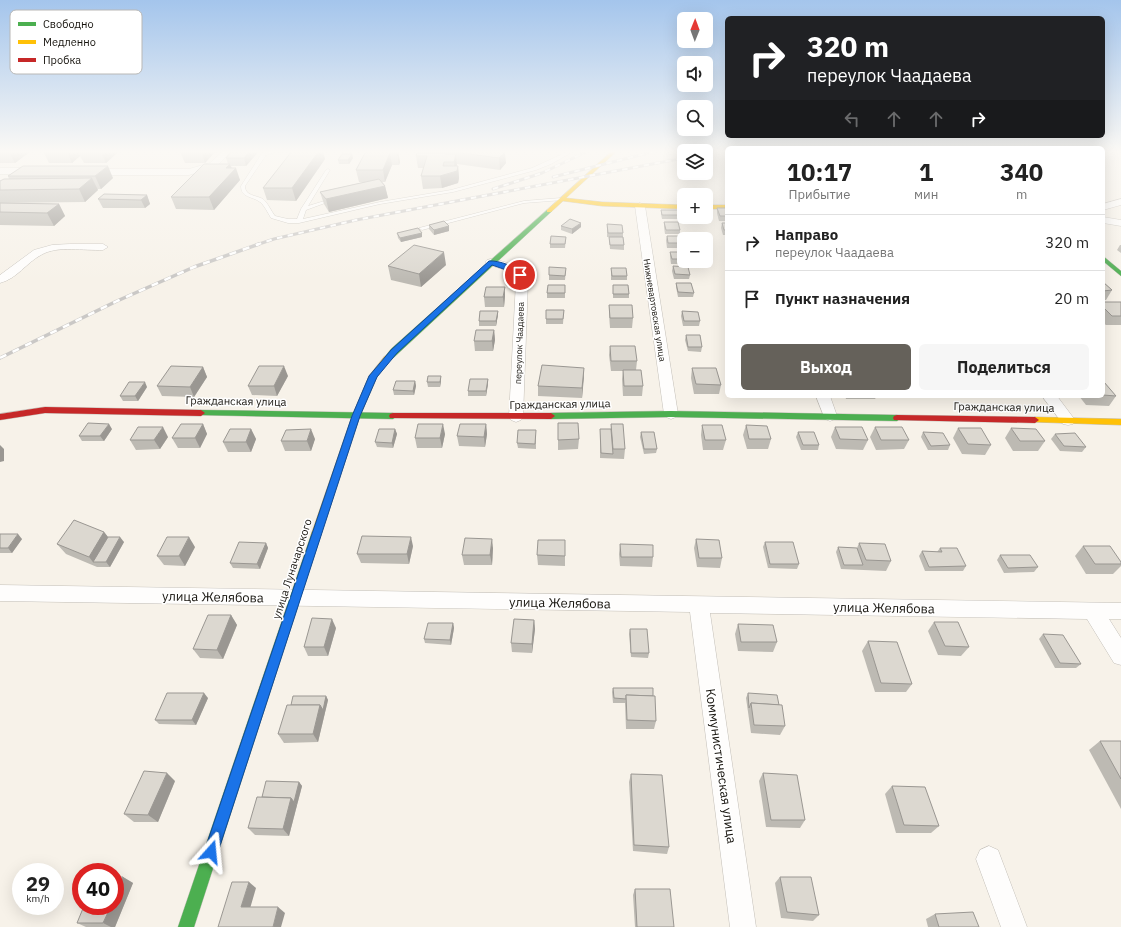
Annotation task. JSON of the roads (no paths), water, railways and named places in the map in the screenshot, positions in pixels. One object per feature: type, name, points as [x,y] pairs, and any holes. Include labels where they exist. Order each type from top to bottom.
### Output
[{"type":"street","points":[[491,262],[566,194]]},
{"type":"street","points":[[561,199],[602,204],[677,207]]},
{"type":"street","points":[[1105,206],[1121,202]]},
{"type":"street","name":"Нижневартовская улица","points":[[640,206],[671,414]]},
{"type":"street","points":[[713,207],[725,207]]},
{"type":"street","points":[[1105,220],[1121,223]]},
{"type":"street","points":[[0,279],[12,274],[36,254],[44,250],[54,248],[103,247]]},
{"type":"street","points":[[1105,260],[1121,274]]},
{"type":"street","name":"улица Луначарского","points":[[186,927],[356,416],[373,376],[394,352],[491,262]]},
{"type":"street","name":"переулок Чаадаева","points":[[491,262],[515,270],[520,275],[522,281],[516,417]]},
{"type":"street","points":[[824,398],[830,416]]},
{"type":"street","points":[[1051,398],[1068,420]]},
{"type":"street","name":"Гражданская улица","points":[[0,417],[18,413],[46,410],[356,416],[516,417],[671,414],[1121,422]]},
{"type":"street","name":"улица Желябова","points":[[0,593],[1121,611]]},
{"type":"street","name":"Коммунистическая улица","points":[[699,605],[742,927]]},
{"type":"street","points":[[1093,611],[1121,656]]},
{"type":"street","points":[[989,859],[1014,927]]},
{"type":"lane","points":[[247,194],[262,201],[274,217],[288,221],[299,221],[380,203],[432,194]]},
{"type":"lane","points":[[299,221],[313,194]]},
{"type":"lane","points":[[304,209],[338,197]]},
{"type":"lane","points":[[422,228],[524,202],[561,199]]},
{"type":"railway","points":[[259,244],[274,239],[356,220],[492,194]]},
{"type":"railway","points":[[0,358],[117,301],[194,267],[259,244]]}]
